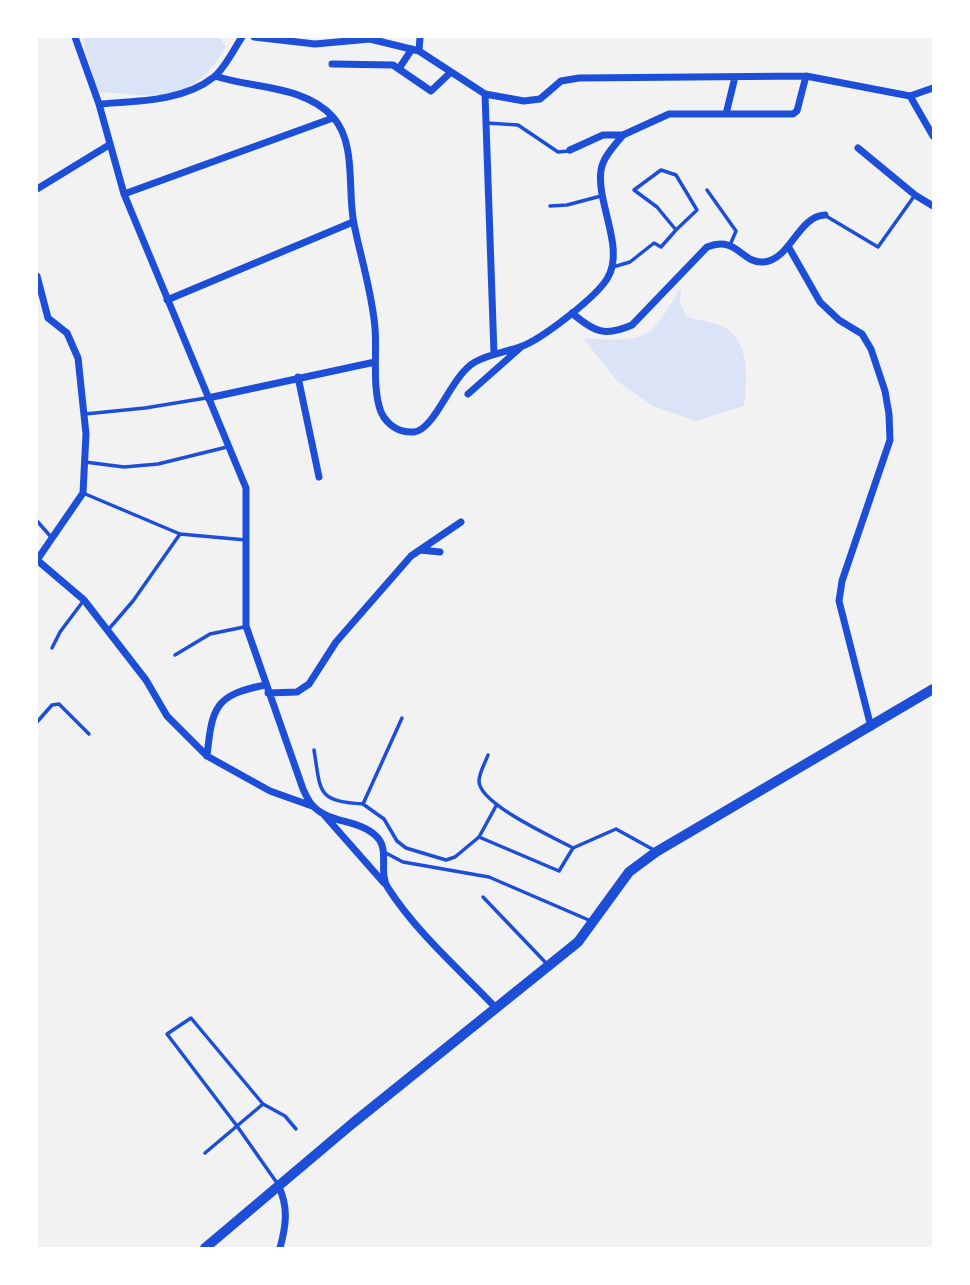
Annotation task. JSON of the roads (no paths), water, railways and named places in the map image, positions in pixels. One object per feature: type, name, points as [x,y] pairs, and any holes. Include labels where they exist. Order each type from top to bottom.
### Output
[{"type":"main road","points":[[205,1248],[278,1185],[578,942],[629,872],[656,852],[933,689]]},
{"type":"street","points":[[75,37],[99,104],[124,194],[246,488],[246,626],[303,789],[313,807]]},
{"type":"street","points":[[99,104],[165,99],[195,88],[215,76],[242,37]]},
{"type":"street","points":[[254,37],[315,44],[370,39],[416,50],[485,94],[524,101],[540,99],[561,81],[579,78],[806,76],[910,96],[933,88]]},
{"type":"street","points":[[400,67],[416,50],[420,37]]},
{"type":"street","points":[[332,64],[394,65],[430,91],[451,72]]},
{"type":"street","points":[[215,76],[239,84],[287,92],[314,100],[334,118],[342,131],[348,157],[353,222],[373,303],[375,362],[381,412],[395,429],[416,432],[426,427],[460,375],[471,364],[523,345],[544,334],[572,313],[607,279],[614,253],[601,170],[610,151],[623,135]]},
{"type":"street","points":[[570,150],[603,135],[623,135],[669,114],[793,114],[797,111],[806,76]]},
{"type":"street","points":[[726,114],[735,77]]},
{"type":"street","points":[[485,94],[494,354]]},
{"type":"street","points":[[910,96],[933,136]]},
{"type":"street","points":[[124,194],[334,118]]},
{"type":"street","points":[[37,189],[109,145]]},
{"type":"street","points":[[858,148],[915,195],[933,206]]},
{"type":"street","points":[[572,313],[587,326],[599,331],[616,331],[632,325],[707,247],[720,242],[752,260],[771,260],[788,246],[810,220],[825,215]]},
{"type":"street","points":[[167,300],[353,222]]},
{"type":"street","points":[[788,246],[820,302],[839,320],[862,334],[871,349],[886,391],[890,440],[842,581],[839,601],[871,727]]},
{"type":"street","points":[[37,276],[39,297],[48,318],[67,333],[79,358],[85,414],[83,493],[37,560],[84,600],[146,680],[167,716],[207,756],[270,791],[313,807],[325,815],[370,830],[380,840],[385,884]]},
{"type":"street","points":[[468,394],[523,345]]},
{"type":"street","points":[[208,398],[375,362]]},
{"type":"street","points":[[298,377],[319,477]]},
{"type":"street","points":[[207,756],[212,717],[226,697],[242,690],[297,692],[309,684],[336,642],[411,556],[461,522]]},
{"type":"street","points":[[419,550],[440,552]]},
{"type":"street","points":[[325,815],[385,884],[409,918],[496,1008]]},
{"type":"street","points":[[278,1185],[284,1198],[286,1213],[280,1248]]},
{"type":"lane","points":[[485,122],[518,125],[558,152],[570,150]]},
{"type":"lane","points":[[610,267],[630,262],[654,243],[660,247],[697,210],[676,175],[661,170],[634,190],[657,207],[676,230]]},
{"type":"lane","points":[[707,190],[736,231],[730,246]]},
{"type":"lane","points":[[550,206],[567,205],[603,195]]},
{"type":"lane","points":[[825,215],[878,247],[915,195]]},
{"type":"lane","points":[[85,414],[208,398]]},
{"type":"lane","points":[[85,462],[124,467],[158,464],[228,447]]},
{"type":"lane","points":[[83,493],[180,534],[246,540]]},
{"type":"lane","points":[[37,521],[53,539]]},
{"type":"lane","points":[[108,630],[133,601],[180,534]]},
{"type":"lane","points":[[52,648],[60,632],[84,600]]},
{"type":"lane","points":[[175,655],[210,634],[246,626]]},
{"type":"lane","points":[[37,722],[52,705],[59,705],[89,734]]},
{"type":"lane","points":[[363,804],[402,718]]},
{"type":"lane","points":[[314,750],[320,789],[330,799],[341,803],[363,804],[384,819],[397,841],[406,848],[446,860],[455,857],[479,837],[496,806]]},
{"type":"lane","points":[[488,755],[479,786],[496,806],[573,848]]},
{"type":"lane","points":[[479,837],[559,871],[573,848],[616,829],[656,852]]},
{"type":"lane","points":[[383,852],[403,862],[489,877],[593,921]]},
{"type":"lane","points":[[483,897],[548,966]]},
{"type":"lane","points":[[278,1185],[167,1034],[191,1018],[262,1104],[285,1116],[296,1129]]},
{"type":"lane","points":[[205,1153],[262,1104]]}]
